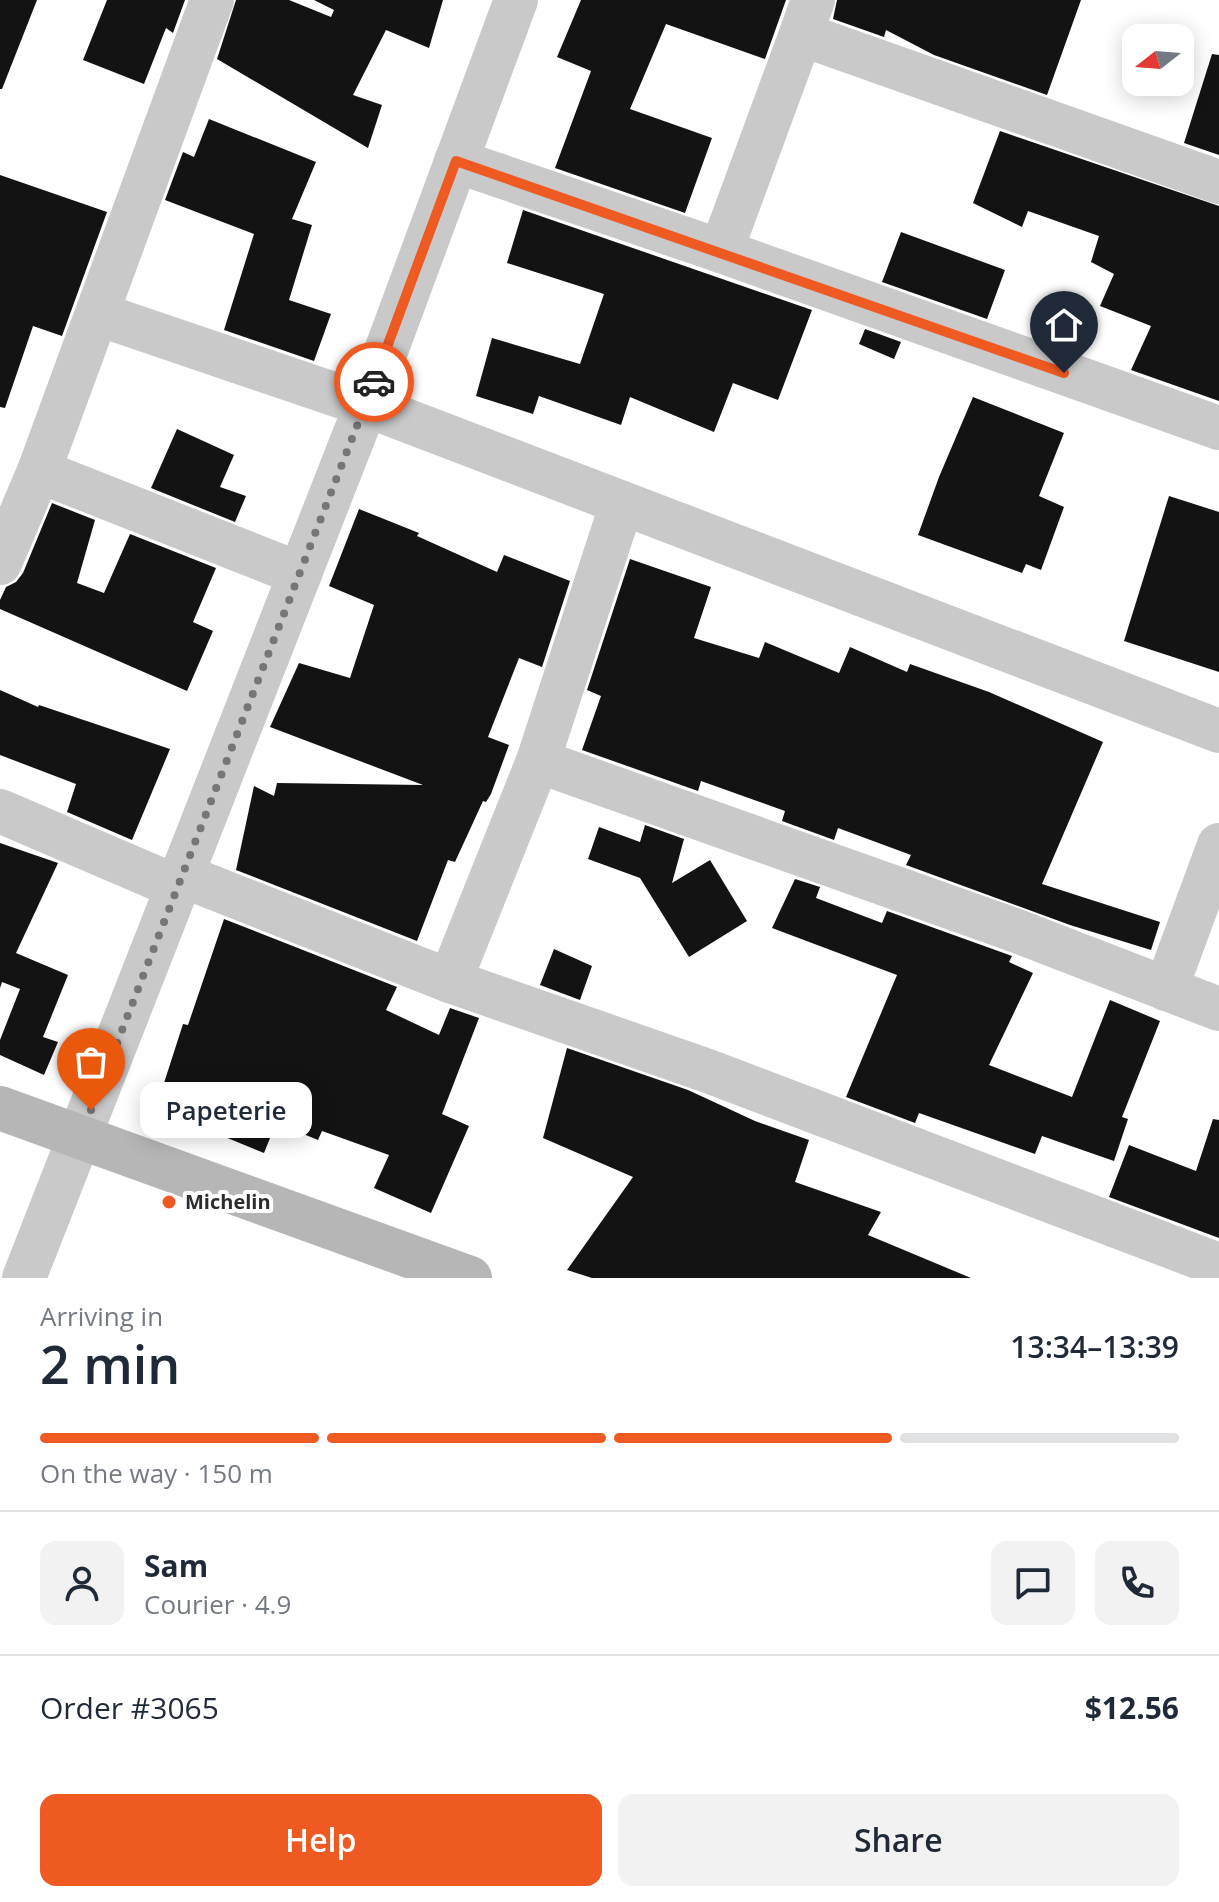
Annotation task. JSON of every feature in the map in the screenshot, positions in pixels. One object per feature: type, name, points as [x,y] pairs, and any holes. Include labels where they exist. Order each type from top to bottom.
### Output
[{"type":"street","points":[[0,563],[39,471],[212,0]]},
{"type":"street","points":[[24,1278],[366,405],[516,0]]},
{"type":"street","points":[[721,251],[807,17],[1219,182]]},
{"type":"street","points":[[456,161],[721,251],[1219,428]]},
{"type":"street","points":[[98,314],[366,405],[1219,731]]},
{"type":"street","points":[[39,471],[300,574]]},
{"type":"street","points":[[450,981],[538,761],[622,503]]},
{"type":"street","points":[[538,761],[1017,931],[1219,1009]]},
{"type":"street","points":[[0,811],[450,981],[708,1071],[1219,1265]]},
{"type":"street","points":[[1166,989],[1219,845]]},
{"type":"street","points":[[0,1108],[470,1278]]},
{"type":"building","points":[[0,0],[37,0],[2,89],[0,89]]},
{"type":"building","points":[[107,0],[185,0],[173,33],[166,28],[144,84],[83,60]]},
{"type":"building","points":[[236,0],[289,0],[331,17],[334,10],[314,0],[443,0],[429,48],[386,30],[353,95],[382,105],[368,148],[217,59]]},
{"type":"building","points":[[581,0],[786,0],[765,59],[666,24],[630,109],[712,138],[685,213],[555,168],[591,71],[557,57]]},
{"type":"building","points":[[837,0],[1081,0],[1047,95],[934,55],[886,30],[884,37],[833,19]]},
{"type":"building","points":[[1212,54],[1219,55],[1219,155],[1184,143]]},
{"type":"building","points":[[209,119],[316,162],[292,219],[312,225],[289,300],[331,314],[314,361],[224,330],[254,234],[165,200],[183,152],[194,157]]},
{"type":"building","points":[[1000,131],[1219,206],[1219,401],[1131,370],[1151,326],[1100,306],[1114,274],[1091,262],[1099,236],[1028,211],[1022,227],[973,203]]},
{"type":"building","points":[[0,175],[107,212],[62,336],[33,326],[5,408],[0,407]]},
{"type":"building","points":[[523,210],[812,310],[778,400],[733,383],[714,432],[630,397],[621,425],[539,396],[533,414],[476,396],[492,338],[580,364],[604,294],[507,263]]},
{"type":"building","points":[[901,232],[1005,270],[987,319],[882,282]]},
{"type":"building","points":[[865,329],[901,342],[894,359],[859,344]]},
{"type":"building","points":[[973,397],[1064,433],[1039,496],[1064,507],[1041,570],[1026,564],[1022,573],[918,535]]},
{"type":"building","points":[[177,429],[234,455],[220,487],[246,496],[235,522],[151,488]]},
{"type":"building","points":[[1169,496],[1219,512],[1219,672],[1124,641]]},
{"type":"building","points":[[52,503],[95,520],[77,583],[104,593],[130,534],[216,568],[193,622],[213,631],[187,691],[0,609],[6,587],[16,582],[23,573]]},
{"type":"building","points":[[359,509],[419,533],[417,536],[497,572],[504,555],[570,581],[542,667],[519,658],[488,737],[509,745],[491,794],[486,802],[483,801],[455,862],[448,860],[417,941],[236,870],[254,786],[274,796],[277,783],[423,785],[270,727],[299,663],[350,678],[374,605],[329,586]]},
{"type":"building","points":[[630,559],[711,587],[694,638],[759,658],[765,642],[839,673],[850,647],[907,672],[910,664],[989,692],[1103,742],[1042,884],[1160,922],[1151,950],[1070,925],[906,865],[911,855],[838,828],[834,840],[782,821],[785,811],[701,781],[698,791],[582,750],[601,696],[587,690]]},
{"type":"building","points":[[0,690],[38,707],[170,749],[132,840],[67,812],[76,784],[0,755]]},
{"type":"building","points":[[645,825],[684,839],[672,883],[710,860],[747,921],[689,957],[640,878],[588,859],[599,827],[640,842]]},
{"type":"building","points":[[0,843],[58,863],[16,953],[68,975],[43,1037],[58,1042],[44,1075],[0,1055],[0,1040],[20,989],[2,982],[0,988]]},
{"type":"building","points":[[795,879],[820,887],[816,898],[882,923],[887,911],[1012,956],[1009,962],[1033,973],[989,1065],[1072,1097],[1110,1000],[1160,1021],[1122,1117],[1128,1119],[1114,1161],[1042,1136],[1035,1154],[919,1113],[915,1123],[846,1097],[897,975],[772,928]]},
{"type":"building","points":[[224,919],[397,987],[386,1010],[439,1035],[450,1008],[479,1018],[442,1114],[469,1126],[431,1213],[374,1188],[389,1155],[322,1131],[318,1140],[276,1123],[264,1153],[196,1125],[195,1128],[154,1114],[183,1024],[188,1025]]},
{"type":"building","points":[[554,949],[592,966],[580,1000],[540,985]]},
{"type":"building","points":[[567,1048],[688,1090],[755,1121],[809,1140],[795,1182],[881,1212],[868,1235],[971,1278],[592,1278],[567,1270],[633,1177],[543,1138]]},
{"type":"building","points":[[1213,1119],[1219,1120],[1219,1238],[1109,1197],[1129,1145],[1196,1171]]},
{"type":"way so far","points":[[91,1110],[374,382]]},
{"type":"place","name":"Papeterie","points":[[91,1110]]},
{"type":"place","name":"Michelin","points":[[169,1202]]},
{"type":"route","points":[[374,382],[456,161],[1064,373]]}]
